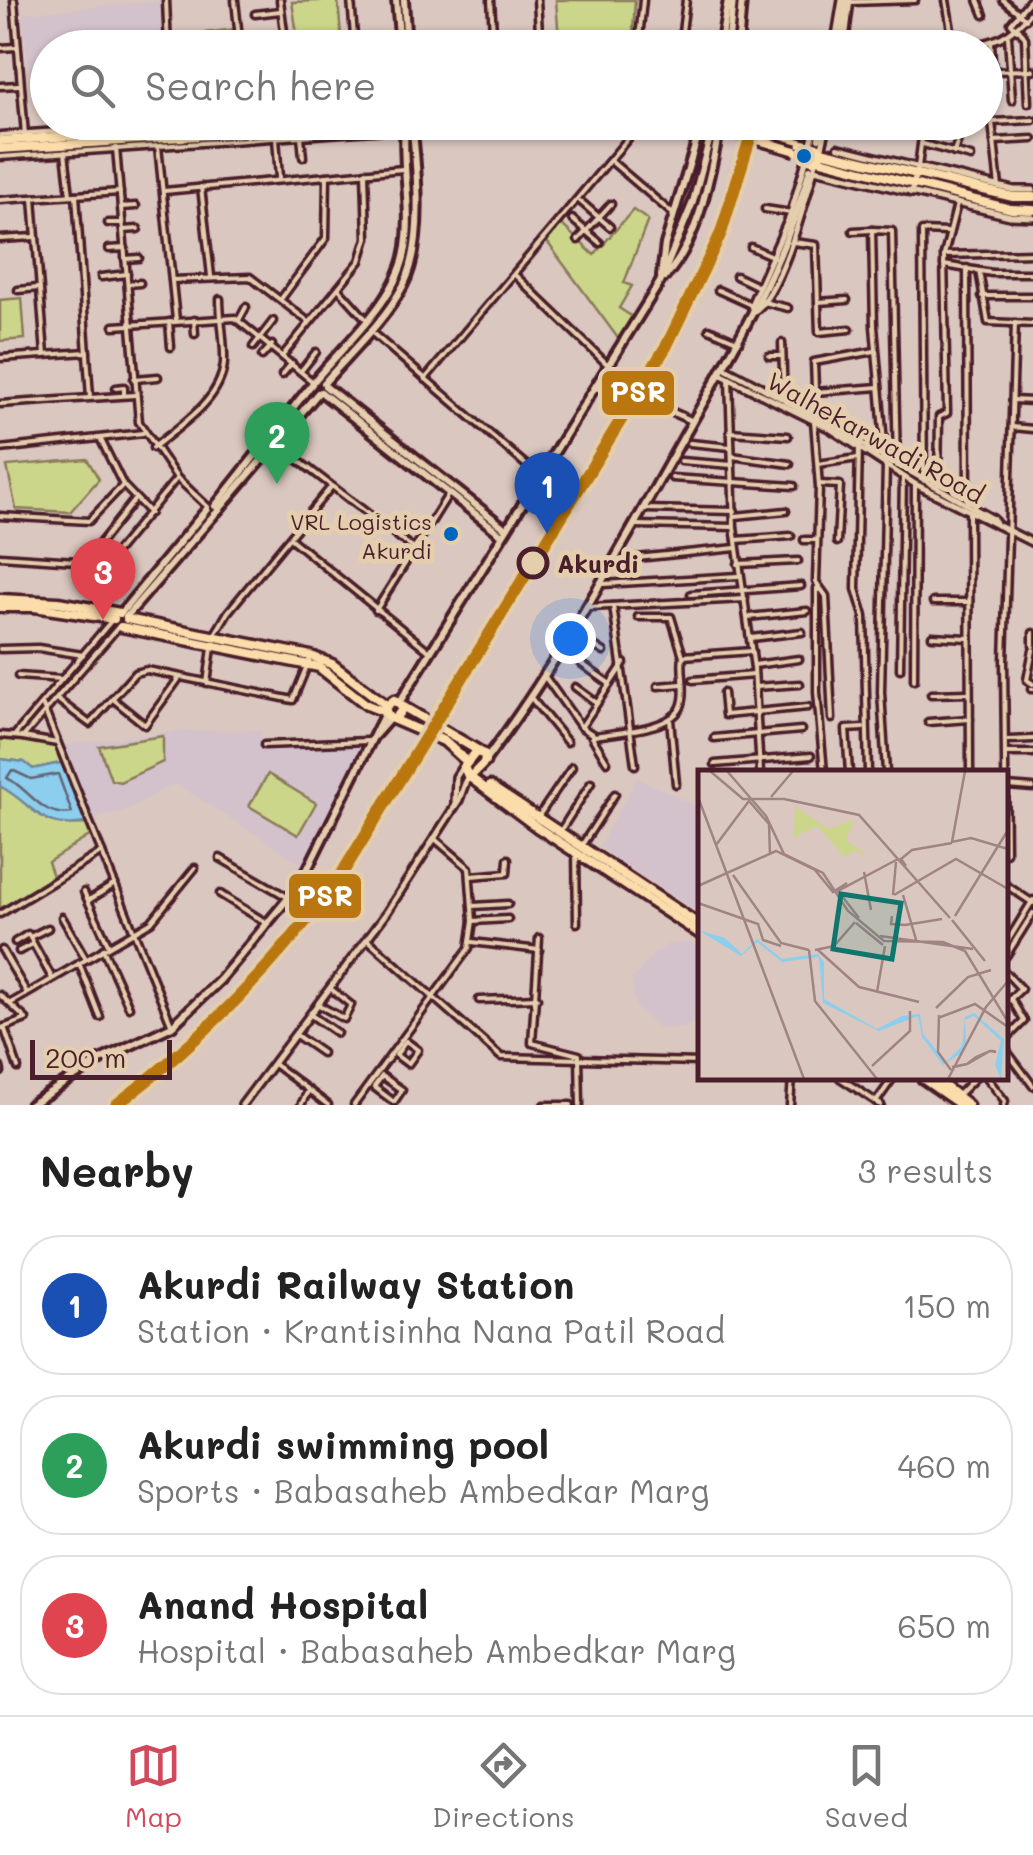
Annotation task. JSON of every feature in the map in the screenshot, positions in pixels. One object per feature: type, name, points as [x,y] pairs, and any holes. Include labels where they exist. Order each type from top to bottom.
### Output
[{"type":"main road","points":[[400,0],[402,30]]},
{"type":"main road","points":[[724,30],[731,0]]},
{"type":"main road","points":[[729,30],[731,0]]},
{"type":"main road","points":[[740,30],[742,0]]},
{"type":"main road","points":[[842,30],[848,0]]},
{"type":"main road","points":[[0,138],[30,136]]},
{"type":"main road","points":[[0,149],[94,140]]},
{"type":"main road","points":[[121,619],[212,510],[277,444],[394,281],[406,250],[403,169],[406,140]]},
{"type":"main road","points":[[121,619],[370,330],[403,286],[417,236],[409,140]]},
{"type":"main road","points":[[660,282],[674,214],[697,140]]},
{"type":"main road","points":[[30,1105],[89,1066],[172,1026],[290,899],[317,856],[388,713],[401,704],[660,282],[677,264],[695,222],[714,140]]},
{"type":"main road","points":[[766,140],[804,150]]},
{"type":"main road","points":[[778,140],[804,150],[816,162],[912,190],[1033,213]]},
{"type":"main road","points":[[816,162],[916,171],[1012,197],[1033,194]]},
{"type":"main road","points":[[471,777],[532,700],[569,630],[645,509],[692,421],[725,374],[752,308],[788,237],[816,162]]},
{"type":"main road","points":[[404,187],[414,187]]},
{"type":"main road","points":[[318,386],[504,532]]},
{"type":"main road","points":[[318,386],[504,532]]},
{"type":"main road","points":[[0,599],[58,602],[214,641],[332,664],[388,713],[456,748],[471,777],[698,933]]},
{"type":"main road","points":[[0,607],[34,607],[121,619]]},
{"type":"main road","points":[[388,713],[402,714],[401,704]]},
{"type":"main road","points":[[401,704],[479,751],[485,762]]},
{"type":"main road","points":[[466,762],[479,751],[494,746]]},
{"type":"main road","points":[[471,777],[698,924]]},
{"type":"main road","points":[[926,1080],[965,1105]]},
{"type":"main road","points":[[937,1080],[958,1094],[965,1105]]},
{"type":"street","points":[[14,0],[25,136]]},
{"type":"street","points":[[166,0],[167,30]]},
{"type":"street","points":[[235,0],[238,30]]},
{"type":"street","points":[[282,0],[284,30]]},
{"type":"street","points":[[351,0],[354,30]]},
{"type":"street","points":[[492,0],[493,30]]},
{"type":"street","points":[[537,0],[539,30]]},
{"type":"street","points":[[640,30],[643,0]]},
{"type":"street","points":[[682,30],[686,0]]},
{"type":"street","points":[[848,0],[915,0]]},
{"type":"street","points":[[946,0],[951,30]]},
{"type":"street","points":[[978,0],[984,15]]},
{"type":"street","points":[[1003,0],[1026,18]]},
{"type":"street","points":[[1028,103],[1030,70],[1025,38],[1012,23],[1030,0]]},
{"type":"street","points":[[1003,38],[1018,30],[1033,10]]},
{"type":"street","points":[[254,14],[281,11]]},
{"type":"street","points":[[1008,36],[1012,100]]},
{"type":"street","points":[[1025,38],[1033,37]]},
{"type":"street","points":[[0,48],[16,47]]},
{"type":"street","points":[[1003,70],[1030,70]]},
{"type":"street","points":[[0,86],[19,85]]},
{"type":"street","points":[[1003,121],[1033,120]]},
{"type":"street","points":[[999,186],[994,141],[1033,139]]},
{"type":"street","points":[[0,157],[65,152],[108,140]]},
{"type":"street","points":[[115,140],[135,394],[143,433],[176,478],[212,510]]},
{"type":"street","points":[[126,140],[158,146],[189,140]]},
{"type":"street","points":[[276,140],[279,180]]},
{"type":"street","points":[[301,140],[302,157]]},
{"type":"street","points":[[425,378],[628,140]]},
{"type":"street","points":[[752,308],[791,214],[804,150],[810,140]]},
{"type":"street","points":[[752,308],[764,302],[793,242],[819,140]]},
{"type":"street","points":[[922,140],[912,190],[1010,216],[1033,213]]},
{"type":"street","points":[[954,153],[958,140]]},
{"type":"street","points":[[921,144],[971,157]]},
{"type":"street","points":[[158,146],[172,280],[171,347]]},
{"type":"street","points":[[838,147],[916,171],[1033,194]]},
{"type":"street","points":[[65,152],[73,195],[90,397]]},
{"type":"street","points":[[612,162],[674,214]]},
{"type":"street","points":[[164,190],[403,169]]},
{"type":"street","points":[[283,355],[338,289],[364,250],[365,172]]},
{"type":"street","points":[[282,299],[326,238],[327,176]]},
{"type":"street","points":[[201,187],[211,276]]},
{"type":"street","points":[[0,200],[120,192]]},
{"type":"street","points":[[33,198],[45,355]]},
{"type":"street","points":[[579,200],[610,227]]},
{"type":"street","points":[[578,240],[611,204]]},
{"type":"street","points":[[938,487],[939,417],[947,414],[944,256],[946,232],[957,204]]},
{"type":"street","points":[[121,207],[136,206]]},
{"type":"street","points":[[765,209],[791,214]]},
{"type":"street","points":[[572,219],[600,243]]},
{"type":"street","points":[[108,224],[122,223]]},
{"type":"street","points":[[123,230],[138,229]]},
{"type":"street","points":[[872,230],[885,455]]},
{"type":"street","points":[[853,231],[892,231],[896,467]]},
{"type":"street","points":[[924,480],[922,231],[946,232]]},
{"type":"street","points":[[0,239],[35,237]]},
{"type":"street","points":[[793,242],[816,245],[818,332],[850,329]]},
{"type":"street","points":[[752,247],[774,257]]},
{"type":"street","points":[[109,249],[124,248]]},
{"type":"street","points":[[944,256],[1033,253]]},
{"type":"street","points":[[126,259],[139,258]]},
{"type":"street","points":[[944,265],[1033,273]]},
{"type":"street","points":[[967,268],[970,770]]},
{"type":"street","points":[[979,271],[988,322],[1033,324]]},
{"type":"street","points":[[102,277],[127,274]]},
{"type":"street","points":[[515,274],[609,366]]},
{"type":"street","points":[[736,276],[760,287]]},
{"type":"street","points":[[172,280],[250,277],[309,322]]},
{"type":"street","points":[[128,284],[140,284]]},
{"type":"street","points":[[18,290],[40,288]]},
{"type":"street","points":[[338,289],[366,319]]},
{"type":"street","points":[[718,290],[752,308]]},
{"type":"street","points":[[982,296],[1033,296]]},
{"type":"street","points":[[153,448],[206,402],[218,385],[224,363],[220,299]]},
{"type":"street","points":[[818,302],[848,300]]},
{"type":"street","points":[[764,302],[788,308]]},
{"type":"street","points":[[240,320],[246,307]]},
{"type":"street","points":[[194,320],[195,334]]},
{"type":"street","points":[[114,326],[240,320],[318,386]]},
{"type":"street","points":[[253,348],[273,321]]},
{"type":"street","points":[[1008,770],[1004,662],[1016,323]]},
{"type":"street","points":[[709,329],[739,342]]},
{"type":"street","points":[[370,330],[540,476]]},
{"type":"street","points":[[782,342],[784,398]]},
{"type":"street","points":[[262,356],[272,345]]},
{"type":"street","points":[[824,770],[817,692],[819,484],[815,360],[876,351]]},
{"type":"street","points":[[0,358],[88,352]]},
{"type":"street","points":[[302,371],[316,352]]},
{"type":"street","points":[[769,356],[782,356]]},
{"type":"street","points":[[282,375],[292,363]]},
{"type":"street","points":[[725,374],[734,526],[754,665],[760,770]]},
{"type":"street","name":"Walhekarwadi Road","points":[[725,374],[885,455],[915,484],[968,508]]},
{"type":"street","name":"Walhekarwadi Road","points":[[725,374],[784,398],[886,464],[938,487],[1033,544]]},
{"type":"street","points":[[134,379],[158,377]]},
{"type":"street","points":[[815,392],[879,387]]},
{"type":"street","points":[[116,388],[124,388],[124,395]]},
{"type":"street","points":[[595,388],[632,392]]},
{"type":"street","points":[[0,404],[135,394]]},
{"type":"street","points":[[643,398],[692,421]]},
{"type":"street","points":[[1013,400],[1033,401]]},
{"type":"street","points":[[1012,427],[1033,428]]},
{"type":"street","points":[[730,432],[788,436]]},
{"type":"street","points":[[0,449],[143,433]]},
{"type":"street","points":[[100,440],[122,485],[150,513]]},
{"type":"street","points":[[277,444],[414,550]]},
{"type":"street","points":[[690,444],[731,447]]},
{"type":"street","points":[[858,446],[856,589],[864,616],[868,770]]},
{"type":"street","points":[[732,456],[790,464]]},
{"type":"street","points":[[818,464],[859,458]]},
{"type":"street","points":[[681,460],[732,465]]},
{"type":"street","points":[[886,464],[881,692],[886,770]]},
{"type":"street","points":[[900,668],[904,476]]},
{"type":"street","points":[[0,556],[108,563],[176,478]]},
{"type":"street","points":[[672,478],[794,486]]},
{"type":"street","points":[[819,484],[840,484],[837,542]]},
{"type":"street","points":[[914,680],[915,484]]},
{"type":"street","points":[[0,516],[89,521],[122,485]]},
{"type":"street","points":[[207,683],[214,641],[228,612],[330,487]]},
{"type":"street","points":[[376,610],[450,492]]},
{"type":"street","points":[[97,547],[135,499]]},
{"type":"street","points":[[645,509],[786,511]]},
{"type":"street","points":[[635,525],[734,526]]},
{"type":"street","points":[[736,540],[791,536]]},
{"type":"street","points":[[290,538],[430,652]]},
{"type":"street","points":[[804,540],[816,540]]},
{"type":"street","points":[[615,560],[736,548]]},
{"type":"street","points":[[738,564],[798,561]]},
{"type":"street","points":[[598,584],[740,576]]},
{"type":"street","points":[[691,594],[801,586]]},
{"type":"street","points":[[817,588],[826,596],[832,720]]},
{"type":"street","points":[[584,607],[745,598]]},
{"type":"street","points":[[934,602],[968,602]]},
{"type":"street","points":[[613,606],[624,663],[635,764]]},
{"type":"street","points":[[748,616],[807,611]]},
{"type":"street","points":[[592,736],[670,718],[681,708],[683,656],[671,616],[638,618]]},
{"type":"street","points":[[14,736],[83,655],[121,619]]},
{"type":"street","points":[[23,737],[58,700],[121,619]]},
{"type":"street","points":[[569,630],[604,652]]},
{"type":"street","points":[[751,638],[802,632]]},
{"type":"street","points":[[1032,687],[1027,680],[1033,633]]},
{"type":"street","points":[[932,636],[968,638]]},
{"type":"street","points":[[559,648],[610,684]]},
{"type":"street","points":[[0,649],[53,649],[83,655]]},
{"type":"street","points":[[683,656],[752,651]]},
{"type":"street","points":[[754,665],[799,659]]},
{"type":"street","points":[[58,700],[90,724],[140,671],[292,700],[309,660]]},
{"type":"street","points":[[581,726],[624,663]]},
{"type":"street","points":[[693,680],[754,675]]},
{"type":"street","points":[[18,676],[62,679]]},
{"type":"street","points":[[546,676],[607,762]]},
{"type":"street","points":[[113,698],[144,725],[180,677]]},
{"type":"street","points":[[658,686],[682,684]]},
{"type":"street","points":[[755,687],[800,684]]},
{"type":"street","points":[[575,687],[597,703]]},
{"type":"street","points":[[723,693],[725,715],[808,706]]},
{"type":"street","points":[[931,694],[969,693]]},
{"type":"street","points":[[532,700],[567,742]]},
{"type":"street","points":[[42,704],[172,1026]]},
{"type":"street","points":[[670,718],[676,784]]},
{"type":"street","points":[[928,722],[970,719]]},
{"type":"street","points":[[849,770],[846,730],[864,728]]},
{"type":"street","points":[[714,738],[801,730]]},
{"type":"street","points":[[0,735],[57,742]]},
{"type":"street","points":[[264,745],[374,738]]},
{"type":"street","points":[[1007,740],[1033,740]]},
{"type":"street","points":[[1007,753],[1033,753]]},
{"type":"street","points":[[715,764],[811,756]]},
{"type":"street","points":[[455,804],[457,773],[466,762]]},
{"type":"street","points":[[538,818],[572,767]]},
{"type":"street","points":[[242,1105],[367,939],[471,777]]},
{"type":"street","points":[[560,832],[591,783]]},
{"type":"street","points":[[1008,800],[1008,786],[1033,788]]},
{"type":"street","points":[[577,922],[578,849],[614,794]]},
{"type":"street","points":[[372,1085],[472,942],[468,866],[434,839]]},
{"type":"street","points":[[0,914],[102,852]]},
{"type":"street","points":[[220,858],[290,899]]},
{"type":"street","points":[[470,876],[506,873],[508,860]]},
{"type":"street","points":[[11,1003],[162,912],[195,868]]},
{"type":"street","points":[[89,900],[115,884]]},
{"type":"street","points":[[1008,886],[1033,902],[1008,941]]},
{"type":"street","points":[[84,892],[129,1007]]},
{"type":"street","points":[[220,894],[270,924]]},
{"type":"street","points":[[472,906],[508,904]]},
{"type":"street","points":[[1008,953],[1033,914]]},
{"type":"street","points":[[62,917],[86,959]]},
{"type":"street","points":[[473,922],[508,919]]},
{"type":"street","points":[[19,952],[48,928]]},
{"type":"street","points":[[16,942],[28,934],[52,978]]},
{"type":"street","points":[[539,938],[534,1046],[576,1051],[581,1060],[580,1105]]},
{"type":"street","points":[[367,939],[501,1057],[698,1062]]},
{"type":"street","points":[[472,942],[539,950]]},
{"type":"street","points":[[2,950],[27,993]]},
{"type":"street","points":[[79,963],[100,1018]]},
{"type":"street","points":[[538,970],[548,970]]},
{"type":"street","points":[[1008,974],[1021,990],[1008,1001]]},
{"type":"street","points":[[318,1004],[344,1019],[351,1005],[330,988]]},
{"type":"street","points":[[479,1000],[548,993]]},
{"type":"street","points":[[0,995],[26,1020],[2,1028],[18,1068]]},
{"type":"street","points":[[1008,1036],[1024,1021],[1012,998]]},
{"type":"street","points":[[311,1015],[337,1033]]},
{"type":"street","points":[[296,1035],[322,1053]]},
{"type":"street","points":[[395,1052],[408,1064],[418,1050],[403,1041]]},
{"type":"street","points":[[1008,1053],[1033,1086]]},
{"type":"street","points":[[274,1064],[328,1105]]},
{"type":"street","points":[[354,1105],[372,1085],[382,1076],[402,1090],[394,1102],[372,1085]]},
{"type":"street","points":[[790,1105],[792,1080]]},
{"type":"street","points":[[843,1080],[878,1103],[893,1080]]},
{"type":"street","points":[[958,1094],[973,1080]]},
{"type":"street","points":[[988,1080],[1005,1101],[1004,1105]]},
{"type":"street","points":[[301,1105],[309,1090]]},
{"type":"street","points":[[544,1105],[571,1105]]},
{"type":"shaded area","points":[[162,1],[165,30],[30,30],[30,87],[23,13]]},
{"type":"shaded area","points":[[260,730],[263,748],[367,745],[305,866],[175,783],[122,812],[94,819],[65,745],[183,731]]},
{"type":"shaded area","points":[[637,778],[698,807],[698,913],[599,847]]},
{"type":"shaded area","points":[[667,945],[698,945],[698,1020],[684,1028],[658,1027],[636,1008],[632,981],[651,956]]},
{"type":"green space","points":[[338,0],[341,30],[296,30],[292,2]]},
{"type":"green space","points":[[556,0],[635,0],[633,30],[558,30]]},
{"type":"green space","points":[[633,210],[648,220],[624,283],[632,286],[619,308],[634,318],[620,341],[545,239],[559,222],[594,255]]},
{"type":"green space","points":[[22,298],[25,339],[0,341],[0,300]]},
{"type":"green space","points":[[87,459],[99,479],[70,512],[16,509],[7,466]]},
{"type":"green space","points":[[0,736],[57,743],[65,762],[33,769],[24,762],[0,759]]},
{"type":"green space","points":[[163,736],[163,762],[120,782],[111,780],[99,746]]},
{"type":"green space","points":[[268,774],[316,803],[298,835],[249,806]]},
{"type":"green space","points":[[0,786],[46,819],[86,824],[91,835],[48,862],[53,876],[0,909]]},
{"type":"water","points":[[0,759],[24,762],[33,769],[65,762],[90,822],[60,824],[40,815],[0,786]]},
{"type":"tunnel","points":[[810,169],[818,140]]},
{"type":"transit line","name":"PSR","points":[[116,1105],[179,1054],[237,999],[341,875],[667,345],[721,233],[749,140]]},
{"type":"place","name":"Akurdi swimming pool","points":[[277,484]]},
{"type":"place","name":"VRL Logistics Akurdi","points":[[451,534]]},
{"type":"place","name":"Akurdi Railway Station","points":[[547,534]]},
{"type":"place","name":"Akurdi","points":[[533,563]]},
{"type":"place","name":"Anand Hospital","points":[[103,620]]}]
